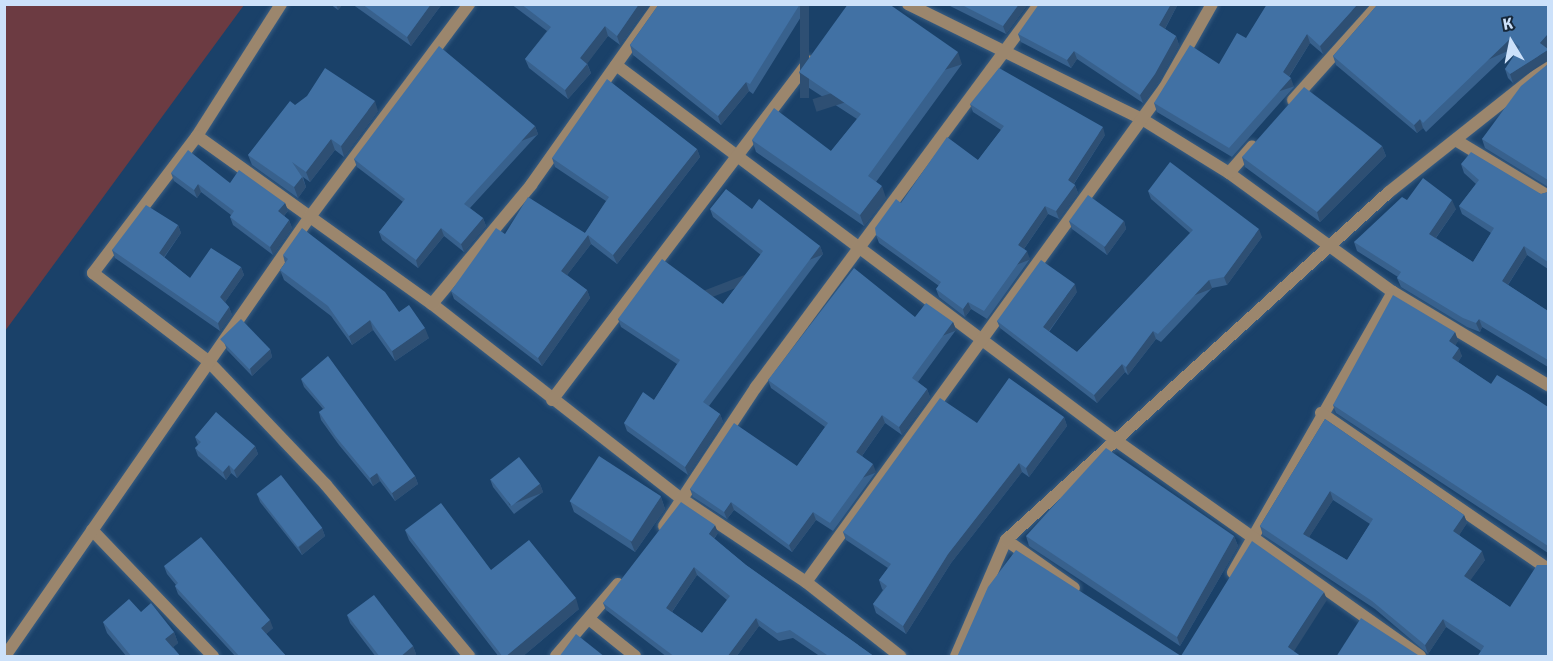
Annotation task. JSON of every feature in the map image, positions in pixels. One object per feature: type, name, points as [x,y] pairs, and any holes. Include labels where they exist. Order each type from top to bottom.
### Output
[{"type":"street","points":[[281,4],[198,136],[93,273],[208,361],[326,485],[469,657]]},
{"type":"street","points":[[5,657],[309,218],[469,4]]},
{"type":"street","points":[[432,304],[531,185],[659,4]]},
{"type":"street","points":[[908,4],[1142,119],[1229,173],[1327,249],[1393,292],[1548,385]]},
{"type":"street","points":[[658,536],[858,246],[1039,4]]},
{"type":"street","points":[[806,582],[981,337],[1142,119],[1212,4]]},
{"type":"street","points":[[1284,110],[1379,4]]},
{"type":"street","points":[[552,400],[816,52]]},
{"type":"street","points":[[616,65],[1118,442],[1420,657]]},
{"type":"street","points":[[956,657],[1006,540],[1118,442],[1389,192],[1457,141],[1548,66]]},
{"type":"street","points":[[198,136],[309,218],[432,304],[552,400],[682,499],[806,582],[900,657]]},
{"type":"street","points":[[1229,173],[1261,137]]},
{"type":"street","points":[[1457,141],[1548,196]]},
{"type":"street","points":[[1224,590],[1321,413],[1393,292]]},
{"type":"street","points":[[1321,413],[1548,569]]},
{"type":"street","points":[[92,530],[213,657]]},
{"type":"street","points":[[1006,540],[1091,600]]},
{"type":"street","points":[[556,657],[631,570]]},
{"type":"street","points":[[589,619],[635,657]]},
{"type":"shaded area","points":[[4,5],[244,5],[5,331]]},
{"type":"building","points":[[362,4],[431,4],[407,37]]},
{"type":"building","points":[[521,4],[639,4],[617,36],[605,26],[580,58],[587,64],[565,90],[525,59],[551,27]]},
{"type":"building","points":[[659,4],[800,4],[750,84],[746,82],[718,116],[630,45]]},
{"type":"building","points":[[848,4],[889,4],[958,52],[868,176],[882,186],[860,215],[752,140],[774,108],[831,151],[861,114],[799,72]]},
{"type":"building","points":[[960,4],[1019,4],[1003,26]]},
{"type":"building","points":[[1039,4],[1171,4],[1159,25],[1176,36],[1155,74],[1140,95],[1074,51],[1067,60],[1018,34]]},
{"type":"building","points":[[1267,4],[1358,4],[1320,46],[1307,34],[1283,72],[1291,78],[1229,148],[1154,103],[1190,45],[1219,64],[1237,33],[1246,38]]},
{"type":"building","points":[[1378,4],[1548,4],[1548,34],[1540,43],[1548,50],[1510,74],[1505,69],[1520,47],[1510,39],[1423,123],[1420,119],[1414,125],[1333,56]]},
{"type":"building","points":[[439,46],[535,126],[464,204],[483,218],[461,244],[441,228],[416,260],[379,232],[405,199],[354,159]]},
{"type":"building","points":[[1548,64],[1548,180],[1482,139],[1521,86]]},
{"type":"building","points":[[325,68],[375,101],[341,146],[331,139],[306,172],[292,162],[302,177],[294,187],[248,155],[290,101],[295,105],[307,96]]},
{"type":"building","points":[[999,68],[1103,127],[1068,180],[1075,185],[1056,211],[1045,206],[1018,245],[1027,251],[984,311],[968,302],[963,309],[936,289],[941,282],[876,235],[875,228],[896,199],[901,203],[947,137],[978,160],[1004,126],[970,104]]},
{"type":"building","points":[[607,79],[697,149],[613,255],[588,235],[561,271],[587,290],[538,358],[451,291],[496,228],[505,234],[528,197],[585,233],[609,197],[552,158]]},
{"type":"building","points":[[1304,87],[1382,146],[1317,212],[1242,157]]},
{"type":"building","points":[[188,150],[230,183],[239,170],[285,203],[278,211],[289,220],[270,247],[230,217],[234,211],[198,184],[194,190],[171,173]]},
{"type":"building","points":[[1471,152],[1541,194],[1548,192],[1548,262],[1524,246],[1502,281],[1548,311],[1548,360],[1479,319],[1476,323],[1463,318],[1397,278],[1401,272],[1354,242],[1402,197],[1407,200],[1423,178],[1452,200],[1429,234],[1473,262],[1494,228],[1459,206],[1479,180],[1461,164]]},
{"type":"building","points":[[1170,162],[1259,229],[1224,277],[1209,280],[1158,334],[1153,331],[1126,367],[1122,364],[1094,395],[997,321],[1041,260],[1075,284],[1043,327],[1077,352],[1193,230],[1148,191]]},
{"type":"building","points":[[726,189],[752,209],[759,199],[820,246],[703,402],[720,414],[685,467],[624,423],[643,392],[654,400],[680,360],[618,319],[662,259],[723,304],[763,251],[710,209]]},
{"type":"building","points":[[1088,195],[1124,221],[1105,247],[1069,221]]},
{"type":"building","points":[[146,205],[178,225],[159,253],[190,278],[211,248],[241,267],[220,297],[229,307],[218,323],[112,250]]},
{"type":"building","points":[[302,228],[385,292],[399,312],[409,305],[425,328],[392,351],[370,320],[349,336],[328,306],[280,270],[288,259],[283,255]]},
{"type":"building","points":[[854,268],[915,317],[926,303],[953,322],[912,378],[927,389],[899,427],[882,415],[856,452],[873,464],[830,523],[813,512],[789,545],[731,502],[724,512],[690,489],[734,423],[797,466],[828,423],[768,380]]},
{"type":"building","points":[[1393,295],[1455,332],[1449,341],[1459,348],[1452,358],[1491,384],[1497,375],[1548,407],[1548,546],[1333,405]]},
{"type":"building","points":[[241,319],[270,349],[249,369],[220,339]]},
{"type":"building","points":[[328,356],[415,476],[392,493],[377,473],[370,478],[336,437],[319,412],[325,408],[301,379]]},
{"type":"building","points":[[1009,378],[1064,417],[1026,468],[1019,463],[948,554],[903,626],[873,604],[887,586],[879,580],[891,564],[843,532],[940,398],[977,423]]},
{"type":"building","points":[[216,412],[255,446],[234,470],[229,465],[223,472],[195,448],[201,442],[195,437]]},
{"type":"building","points":[[1325,419],[1464,515],[1453,531],[1482,551],[1464,576],[1510,607],[1537,565],[1548,565],[1548,657],[1477,657],[1484,646],[1443,619],[1425,645],[1372,601],[1260,526]],"holes":[[[1330,491],[1373,519],[1347,560],[1303,534]]]},
{"type":"building","points":[[1106,448],[1234,536],[1177,637],[1026,536]]},
{"type":"building","points":[[599,456],[661,496],[632,542],[570,501]]},
{"type":"building","points":[[519,457],[540,484],[512,506],[491,479]]},
{"type":"building","points":[[281,475],[322,528],[298,547],[257,494]]},
{"type":"building","points":[[681,502],[715,525],[709,534],[746,565],[875,657],[830,657],[790,630],[777,633],[756,618],[727,657],[675,657],[603,603]],"holes":[[[694,567],[730,596],[702,633],[666,608]]]},
{"type":"building","points":[[441,503],[491,570],[529,540],[576,598],[505,657],[405,530]]},
{"type":"building","points":[[201,537],[270,620],[261,628],[287,657],[240,657],[175,586],[178,583],[164,566]]},
{"type":"building","points":[[1252,541],[1324,592],[1288,647],[1302,657],[957,657],[988,587],[1016,550],[1181,656]]},
{"type":"building","points":[[374,595],[413,646],[400,657],[380,657],[347,615]]},
{"type":"building","points":[[129,599],[141,612],[151,603],[174,632],[165,639],[181,657],[132,657],[103,622]]},
{"type":"building","points":[[1361,618],[1418,655],[1417,657],[1336,657]]},
{"type":"building","points":[[576,634],[605,657],[559,657]]}]
